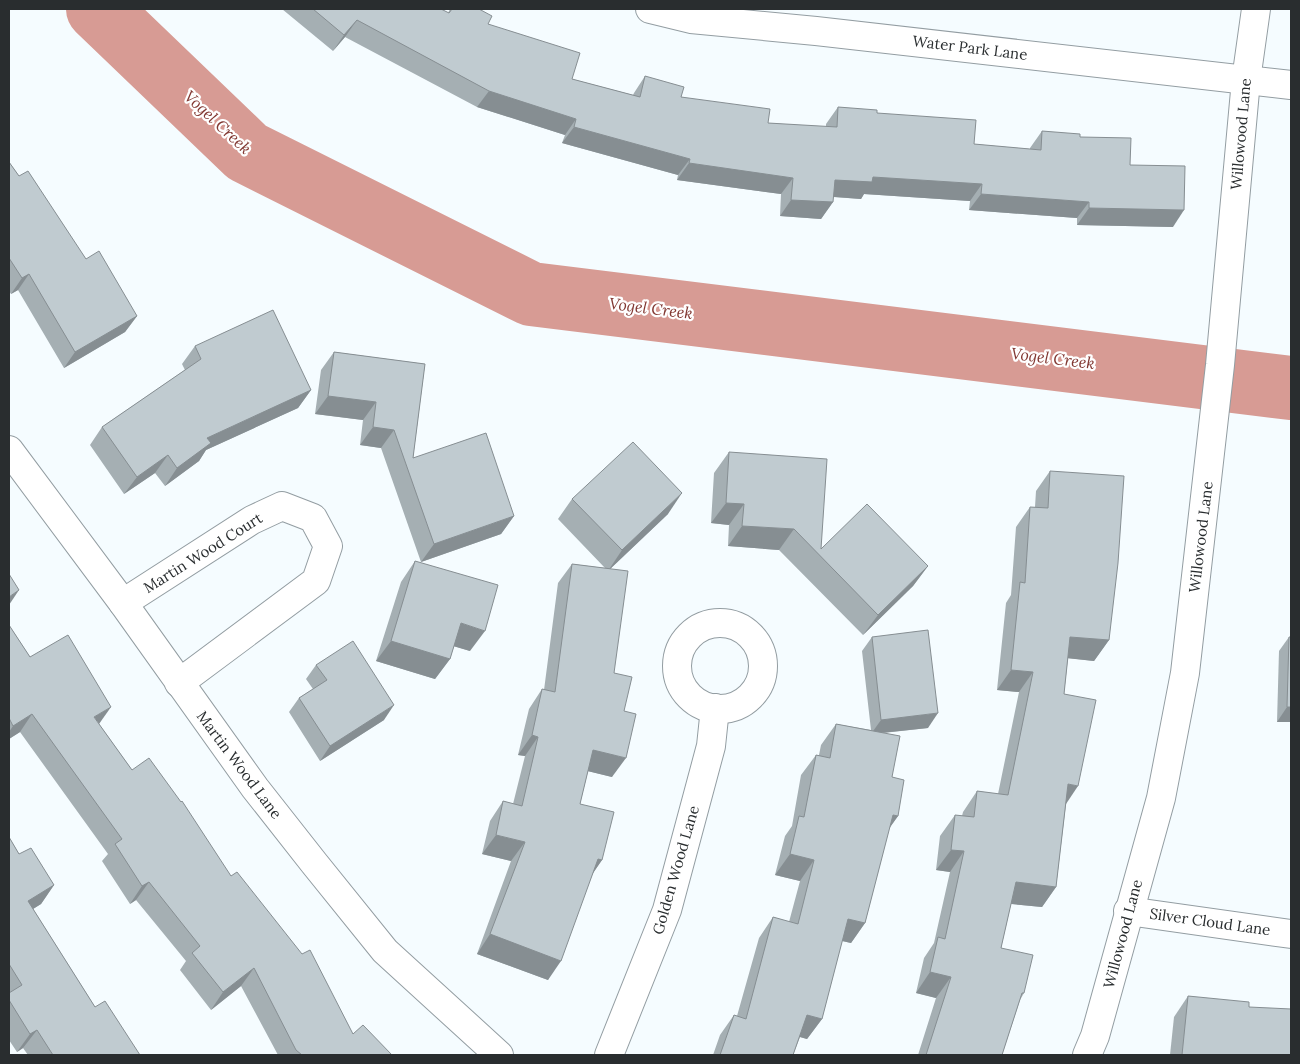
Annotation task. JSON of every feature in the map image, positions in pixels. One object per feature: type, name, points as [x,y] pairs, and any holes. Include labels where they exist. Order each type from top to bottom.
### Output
[{"type":"street","name":"Water Park Lane","points":[[650,9],[691,18],[816,20],[1291,85]]},
{"type":"street","name":"Willowood Lane","points":[[1088,1055],[1095,1036],[1128,911],[1161,798],[1185,673],[1220,365],[1246,80],[1256,9]]},
{"type":"street","name":"Martin Wood Lane","points":[[9,450],[123,603],[261,795],[386,951],[499,1055]]},
{"type":"street","name":"Martin Wood Court","points":[[123,603],[252,520],[282,506],[313,518],[328,546],[316,581],[179,683]]},
{"type":"street","name":"Golden Wood Lane","points":[[609,1055],[667,910],[711,746],[715,708]]},
{"type":"street","name":"Silver Cloud Lane","points":[[1128,911],[1291,934]]},
{"type":"building","points":[[313,9],[441,9],[449,13],[452,9],[479,9],[492,16],[488,24],[580,53],[572,79],[640,97],[645,76],[684,87],[681,97],[770,109],[768,123],[837,127],[838,107],[877,110],[877,113],[976,120],[974,144],[1041,150],[1042,131],[1080,134],[1080,137],[1131,138],[1130,165],[1185,166],[1184,210],[1089,208],[1089,202],[981,194],[982,184],[873,177],[872,182],[835,180],[833,202],[791,200],[793,178],[689,163],[690,159],[574,127],[576,119],[489,91],[357,20],[344,35]]},
{"type":"building","points":[[9,162],[19,176],[28,171],[86,259],[99,251],[137,316],[75,352],[29,274],[22,278],[9,258]]},
{"type":"building","points":[[273,310],[311,390],[207,438],[211,443],[177,468],[168,455],[137,477],[102,427],[201,359],[195,346]]},
{"type":"building","points":[[334,352],[425,364],[413,458],[486,433],[514,516],[434,544],[394,430],[373,427],[376,402],[328,396]]},
{"type":"building","points":[[633,442],[682,493],[622,550],[572,499]]},
{"type":"building","points":[[729,452],[827,459],[821,549],[867,504],[928,566],[878,615],[794,529],[742,526],[744,504],[726,503]]},
{"type":"building","points":[[1050,471],[1124,476],[1118,563],[1109,640],[1070,637],[1064,694],[1096,700],[1078,786],[1068,784],[1056,887],[1016,882],[1001,948],[1033,955],[1024,993],[1022,993],[1002,1055],[926,1055],[951,977],[930,972],[938,937],[945,939],[964,851],[951,850],[955,815],[974,817],[977,791],[1008,795],[1033,672],[1011,670],[1020,582],[1025,583],[1030,507],[1048,508]]},
{"type":"building","points":[[415,561],[498,585],[485,631],[461,623],[450,659],[391,641]]},
{"type":"building","points":[[572,564],[628,571],[614,673],[632,677],[624,711],[636,714],[626,758],[593,750],[580,804],[614,812],[602,860],[598,859],[561,961],[490,934],[525,842],[496,835],[503,801],[522,806],[538,737],[532,735],[542,689],[555,692]]},
{"type":"building","points":[[9,574],[19,590],[9,597]]},
{"type":"building","points":[[9,625],[30,657],[68,635],[111,707],[94,717],[132,770],[149,758],[182,801],[231,876],[237,872],[302,954],[310,950],[353,1034],[363,1025],[392,1055],[302,1055],[296,1050],[254,968],[223,992],[192,953],[200,946],[149,882],[142,886],[115,844],[122,839],[32,714],[13,726],[9,718]]},
{"type":"building","points":[[928,630],[938,713],[881,720],[872,637]]},
{"type":"building","points":[[1289,637],[1291,637],[1291,707],[1287,707]]},
{"type":"building","points":[[353,641],[394,705],[330,746],[299,698],[327,680],[316,665]]},
{"type":"building","points":[[836,724],[900,736],[892,777],[904,780],[898,816],[893,815],[865,923],[848,919],[822,1019],[807,1015],[793,1055],[720,1055],[734,1015],[746,1019],[773,917],[798,924],[814,860],[790,854],[799,816],[804,817],[816,755],[830,758]]},
{"type":"building","points":[[9,837],[19,854],[31,848],[54,885],[28,901],[95,1007],[105,1001],[140,1055],[53,1055],[37,1030],[30,1034],[9,1000],[9,993],[22,985],[9,964]]},
{"type":"building","points":[[1188,996],[1249,1002],[1249,1007],[1291,1009],[1291,1055],[1182,1055]]},
{"type":"waterway","name":"Vogel Creek","points":[[98,9],[247,152],[531,294],[1291,388]]}]
